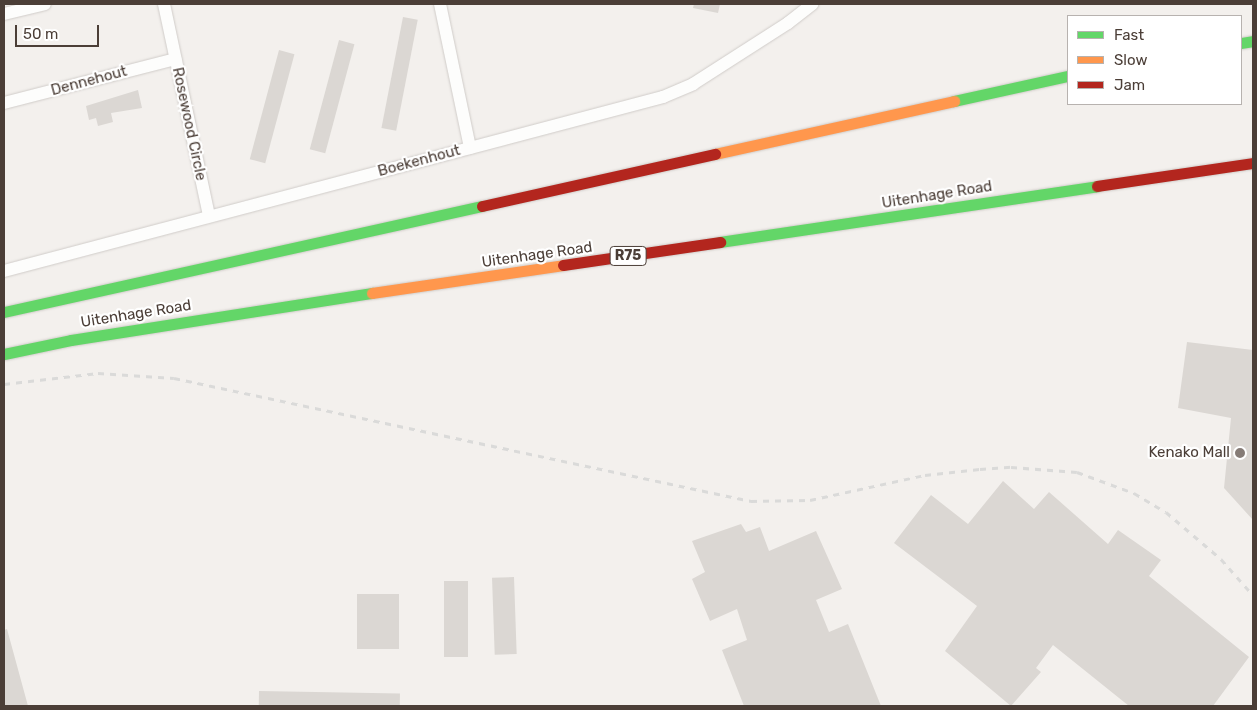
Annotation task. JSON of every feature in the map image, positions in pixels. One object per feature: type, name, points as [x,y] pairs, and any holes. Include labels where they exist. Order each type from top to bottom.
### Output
[{"type":"main road","name":"Uitenhage Road","points":[[4,312],[1067,76]]},
{"type":"main road","name":"Uitenhage Road","points":[[4,354],[71,340],[259,310],[1253,163]]},
{"type":"street","points":[[4,14],[45,4]]},
{"type":"street","name":"Rosewood Circle","points":[[164,4],[210,216]]},
{"type":"street","points":[[440,4],[470,148]]},
{"type":"street","name":"Boekenhout","points":[[4,271],[680,91],[788,23],[812,4]]},
{"type":"street","name":"Dennehout","points":[[4,103],[175,59]]},
{"type":"building","points":[[694,4],[720,4],[718,13],[693,8]]},
{"type":"building","points":[[403,17],[418,20],[396,131],[381,128]]},
{"type":"building","points":[[339,40],[354,44],[325,153],[310,149]]},
{"type":"building","points":[[279,50],[294,54],[265,163],[250,159]]},
{"type":"building","points":[[138,90],[142,108],[111,113],[113,122],[98,126],[96,118],[89,120],[86,106]]},
{"type":"building","name":"Kenako Mall","points":[[1187,342],[1253,350],[1253,520],[1224,488],[1231,418],[1178,408]]},
{"type":"building","points":[[1003,481],[1034,509],[1049,492],[1108,544],[1118,530],[1161,560],[1149,576],[1249,657],[1213,706],[1129,706],[1053,645],[1036,668],[1041,672],[1011,706],[945,651],[977,606],[894,543],[931,495],[968,524]]},
{"type":"building","points":[[741,524],[746,532],[760,527],[769,551],[816,531],[842,589],[816,600],[829,632],[848,624],[881,706],[744,706],[722,650],[747,640],[737,609],[710,621],[692,579],[705,572],[692,541]]},
{"type":"building","points":[[514,577],[517,654],[495,655],[492,578]]},
{"type":"building","points":[[444,581],[468,581],[468,657],[444,657]]},
{"type":"building","points":[[357,594],[399,594],[399,649],[357,649]]},
{"type":"building","points":[[7,629],[28,706],[4,706],[4,630]]},
{"type":"building","points":[[259,691],[400,693],[400,706],[259,706]]},
{"type":"railway","points":[[4,384],[98,373],[174,378],[751,501],[810,500],[925,475],[980,469],[1011,467],[1077,472],[1134,493],[1166,512],[1221,559],[1253,595]]},
{"type":"traffic: fast","points":[[1242,43],[1253,41]]},
{"type":"traffic: fast","points":[[954,101],[1067,76]]},
{"type":"traffic: fast","points":[[720,242],[1097,186]]},
{"type":"traffic: fast","points":[[4,312],[482,206]]},
{"type":"traffic: fast","points":[[4,354],[71,340],[372,293]]},
{"type":"traffic: slow","points":[[715,154],[954,101]]},
{"type":"traffic: slow","points":[[372,293],[563,265]]},
{"type":"traffic: jam","points":[[482,206],[715,154]]},
{"type":"traffic: jam","points":[[1097,186],[1253,163]]},
{"type":"traffic: jam","points":[[563,265],[720,242]]},
{"type":"place","name":"Kenako Mall","points":[[1240,453]]}]
